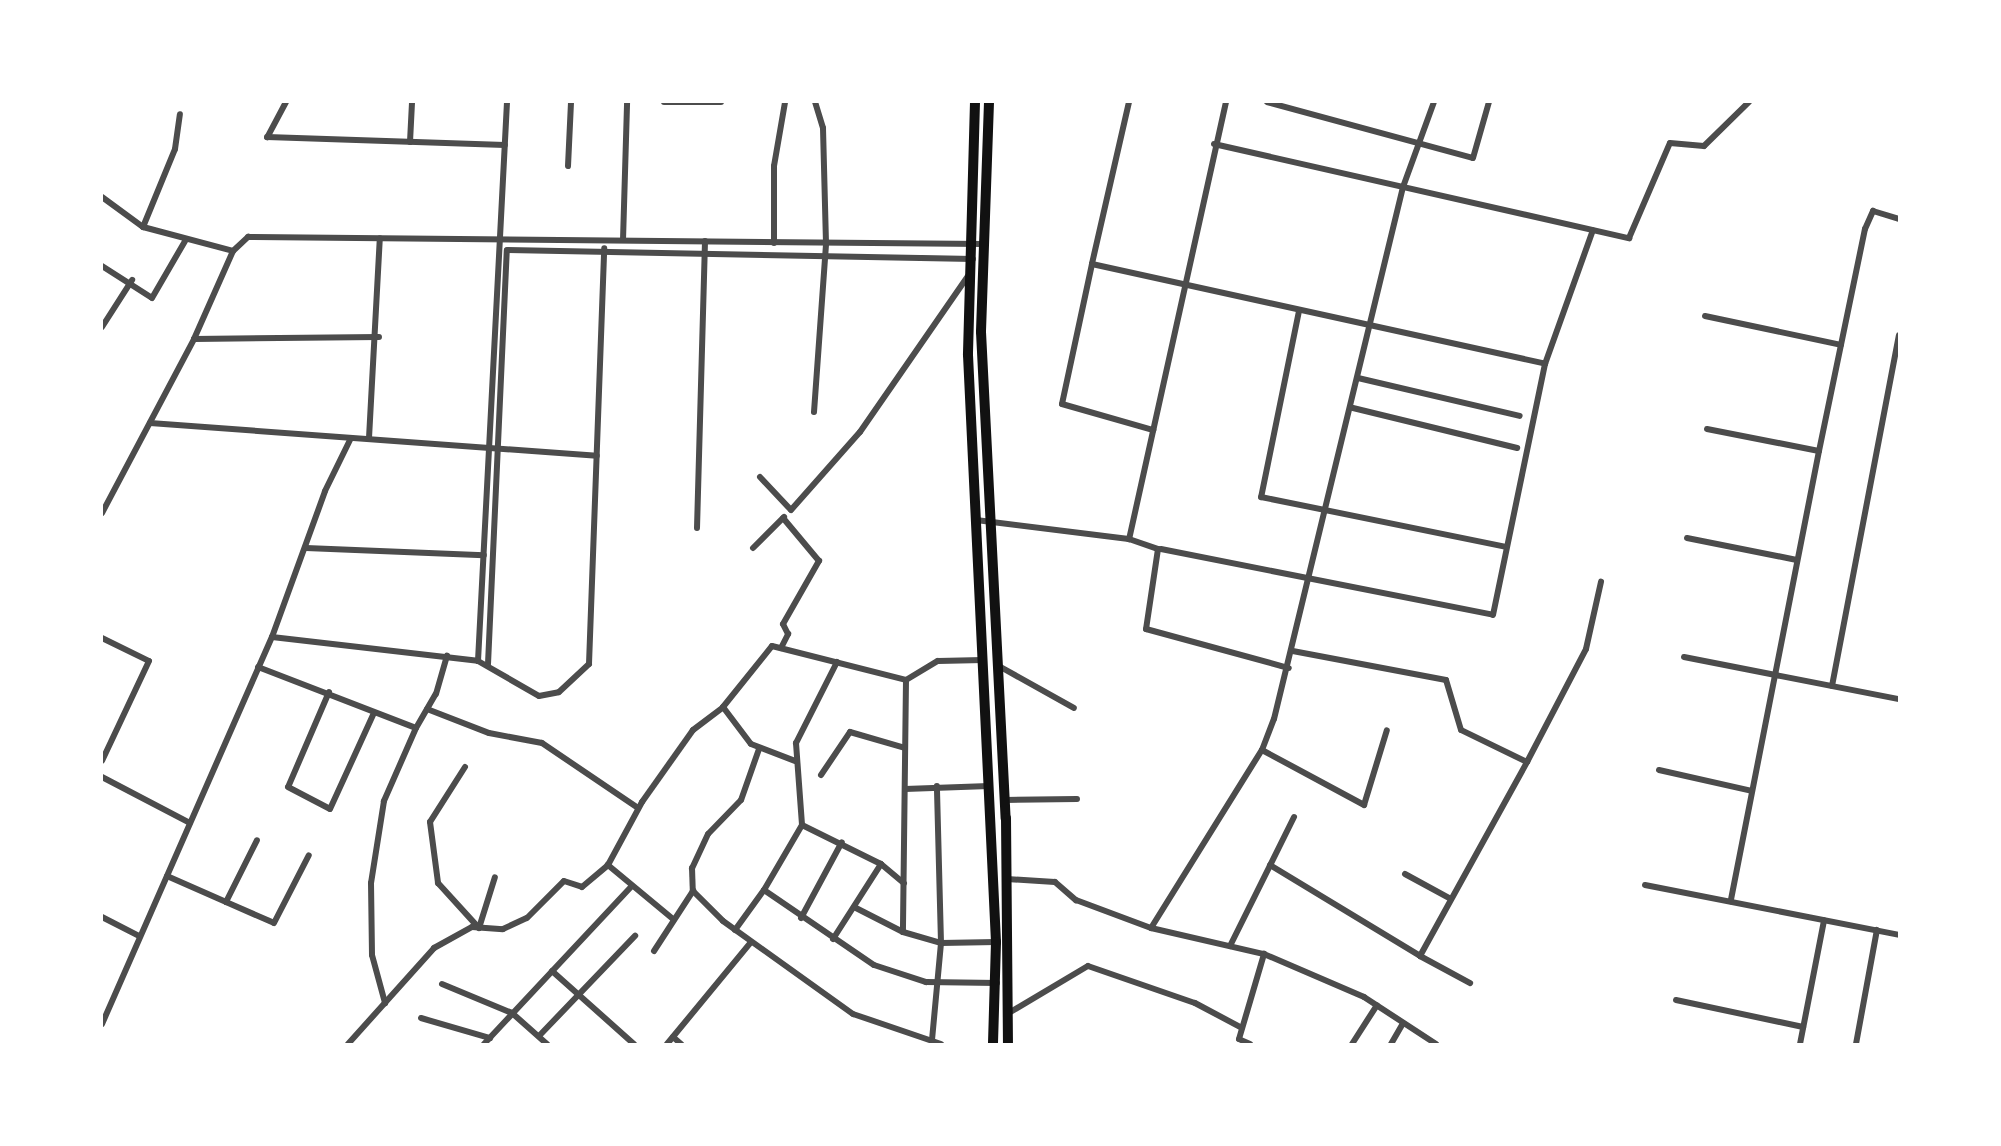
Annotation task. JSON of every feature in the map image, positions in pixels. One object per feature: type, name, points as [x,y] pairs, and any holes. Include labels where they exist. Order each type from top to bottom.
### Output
[{"type":"highway","points":[[975,102],[969,275],[976,520],[996,942],[997,984],[993,1045]]},
{"type":"highway","points":[[989,102],[982,260],[990,523],[1005,800],[1008,1045]]},
{"type":"street","points":[[285,102],[267,137],[505,145]]},
{"type":"street","points":[[410,142],[412,102]]},
{"type":"street","points":[[478,661],[507,102]]},
{"type":"street","points":[[568,166],[571,102]]},
{"type":"street","points":[[623,240],[628,102]]},
{"type":"street","points":[[664,102],[721,102]]},
{"type":"street","points":[[774,243],[774,166],[785,102]]},
{"type":"street","points":[[814,412],[826,243],[823,128],[815,102]]},
{"type":"street","points":[[1129,102],[1062,404],[1153,430]]},
{"type":"street","points":[[1129,539],[1214,144],[1226,102]]},
{"type":"street","points":[[1267,102],[1293,105],[1418,138],[1473,158],[1489,102]]},
{"type":"street","points":[[1151,928],[1262,750],[1289,668],[1404,187],[1418,138],[1434,102]]},
{"type":"street","points":[[1214,144],[1629,238],[1670,143],[1704,146],[1749,102]]},
{"type":"street","points":[[143,227],[175,149],[180,114]]},
{"type":"street","points":[[102,197],[143,227],[185,241],[233,251]]},
{"type":"street","points":[[1731,901],[1819,451],[1873,211],[1899,219]]},
{"type":"street","points":[[1161,549],[1311,575],[1493,615],[1545,364],[1593,230]]},
{"type":"street","points":[[102,513],[194,339],[233,251],[248,237],[499,242],[623,240],[983,244]]},
{"type":"street","points":[[369,438],[379,337],[380,238]]},
{"type":"street","points":[[272,637],[478,661],[488,664],[539,696],[559,692],[589,664],[604,240]]},
{"type":"street","points":[[102,266],[132,280],[152,298],[185,241]]},
{"type":"street","points":[[697,528],[705,241]]},
{"type":"street","points":[[488,664],[507,250],[982,260]]},
{"type":"street","points":[[1092,264],[1184,287],[1545,364]]},
{"type":"street","points":[[753,548],[791,510],[860,432],[969,275]]},
{"type":"street","points":[[102,327],[132,280]]},
{"type":"street","points":[[1299,312],[1261,496],[1326,512],[1506,547]]},
{"type":"street","points":[[1705,316],[1841,345]]},
{"type":"street","points":[[1832,686],[1899,335]]},
{"type":"street","points":[[194,339],[379,337]]},
{"type":"street","points":[[1358,378],[1520,416]]},
{"type":"street","points":[[1353,408],[1517,448]]},
{"type":"street","points":[[150,423],[597,456]]},
{"type":"street","points":[[1707,429],[1819,451]]},
{"type":"street","points":[[102,1024],[272,637],[351,438]]},
{"type":"street","points":[[760,477],[791,510]]},
{"type":"street","points":[[781,648],[788,634],[783,624],[819,561],[783,518]]},
{"type":"street","points":[[976,520],[1129,539],[1158,549],[1146,629],[1289,668]]},
{"type":"street","points":[[1687,538],[1797,560]]},
{"type":"street","points":[[306,548],[484,555]]},
{"type":"street","points":[[1420,956],[1586,649],[1601,582]]},
{"type":"street","points":[[102,638],[149,661],[102,761]]},
{"type":"street","points":[[348,1045],[434,948],[479,928],[503,929],[527,918],[564,881],[582,887],[608,865],[638,808],[693,730],[723,708],[772,646],[906,680],[937,661],[983,660]]},
{"type":"street","points":[[1293,651],[1446,680],[1461,730],[1527,762]]},
{"type":"street","points":[[385,1003],[372,955],[371,883],[384,801],[415,728],[427,709],[447,656]]},
{"type":"street","points":[[1685,657],[1899,699]]},
{"type":"street","points":[[735,930],[764,890],[802,825],[794,761],[811,706],[837,663]]},
{"type":"street","points":[[998,665],[1074,708]]},
{"type":"street","points":[[258,667],[329,692],[415,728]]},
{"type":"street","points":[[903,932],[906,680]]},
{"type":"street","points":[[329,692],[288,786],[330,809],[374,713]]},
{"type":"street","points":[[723,708],[759,749],[794,761]]},
{"type":"street","points":[[427,709],[489,733],[542,743],[638,808]]},
{"type":"street","points":[[1262,750],[1364,804],[1387,730]]},
{"type":"street","points":[[821,775],[849,732],[905,748]]},
{"type":"street","points":[[102,737],[111,741]]},
{"type":"street","points":[[654,951],[693,891],[692,868],[709,834],[741,800],[759,749]]},
{"type":"street","points":[[466,767],[430,822],[438,883],[479,928]]},
{"type":"street","points":[[1659,770],[1752,791]]},
{"type":"street","points":[[102,777],[190,823]]},
{"type":"street","points":[[932,1040],[935,982],[941,943],[937,786]]},
{"type":"street","points":[[905,789],[989,786]]},
{"type":"street","points":[[1005,800],[1077,799]]},
{"type":"street","points":[[1230,946],[1294,817]]},
{"type":"street","points":[[802,825],[842,842],[881,864],[904,883]]},
{"type":"street","points":[[226,902],[257,841]]},
{"type":"street","points":[[801,918],[842,842]]},
{"type":"street","points":[[167,876],[274,923],[309,855]]},
{"type":"street","points":[[833,939],[881,864]]},
{"type":"street","points":[[608,865],[673,919]]},
{"type":"street","points":[[1270,865],[1420,956],[1470,982]]},
{"type":"street","points":[[1405,874],[1451,899]]},
{"type":"street","points":[[479,928],[495,877]]},
{"type":"street","points":[[1007,879],[1055,882],[1076,900],[1151,928],[1264,954],[1377,1005],[1424,1041],[1436,1045]]},
{"type":"street","points":[[1645,884],[1899,935]]},
{"type":"street","points":[[484,1045],[632,886]]},
{"type":"street","points":[[764,890],[801,918],[874,965],[935,982],[997,984]]},
{"type":"street","points":[[693,891],[735,930],[853,1014],[941,1045]]},
{"type":"street","points":[[854,906],[903,932],[941,943],[996,942]]},
{"type":"street","points":[[102,917],[139,936]]},
{"type":"street","points":[[1800,1045],[1824,920]]},
{"type":"street","points":[[1856,1045],[1877,930]]},
{"type":"street","points":[[539,1036],[635,936]]},
{"type":"street","points":[[667,1045],[751,942]]},
{"type":"street","points":[[1250,1045],[1239,1039],[1264,954]]},
{"type":"street","points":[[1007,1014],[1088,966],[1195,1003],[1242,1028]]},
{"type":"street","points":[[552,971],[634,1045]]},
{"type":"street","points":[[442,984],[512,1013],[548,1045]]},
{"type":"street","points":[[1676,1000],[1803,1027]]},
{"type":"street","points":[[1352,1045],[1377,1005]]},
{"type":"street","points":[[421,1018],[489,1038]]},
{"type":"street","points":[[1391,1045],[1403,1023]]},
{"type":"street","points":[[673,1037],[681,1045]]}]
